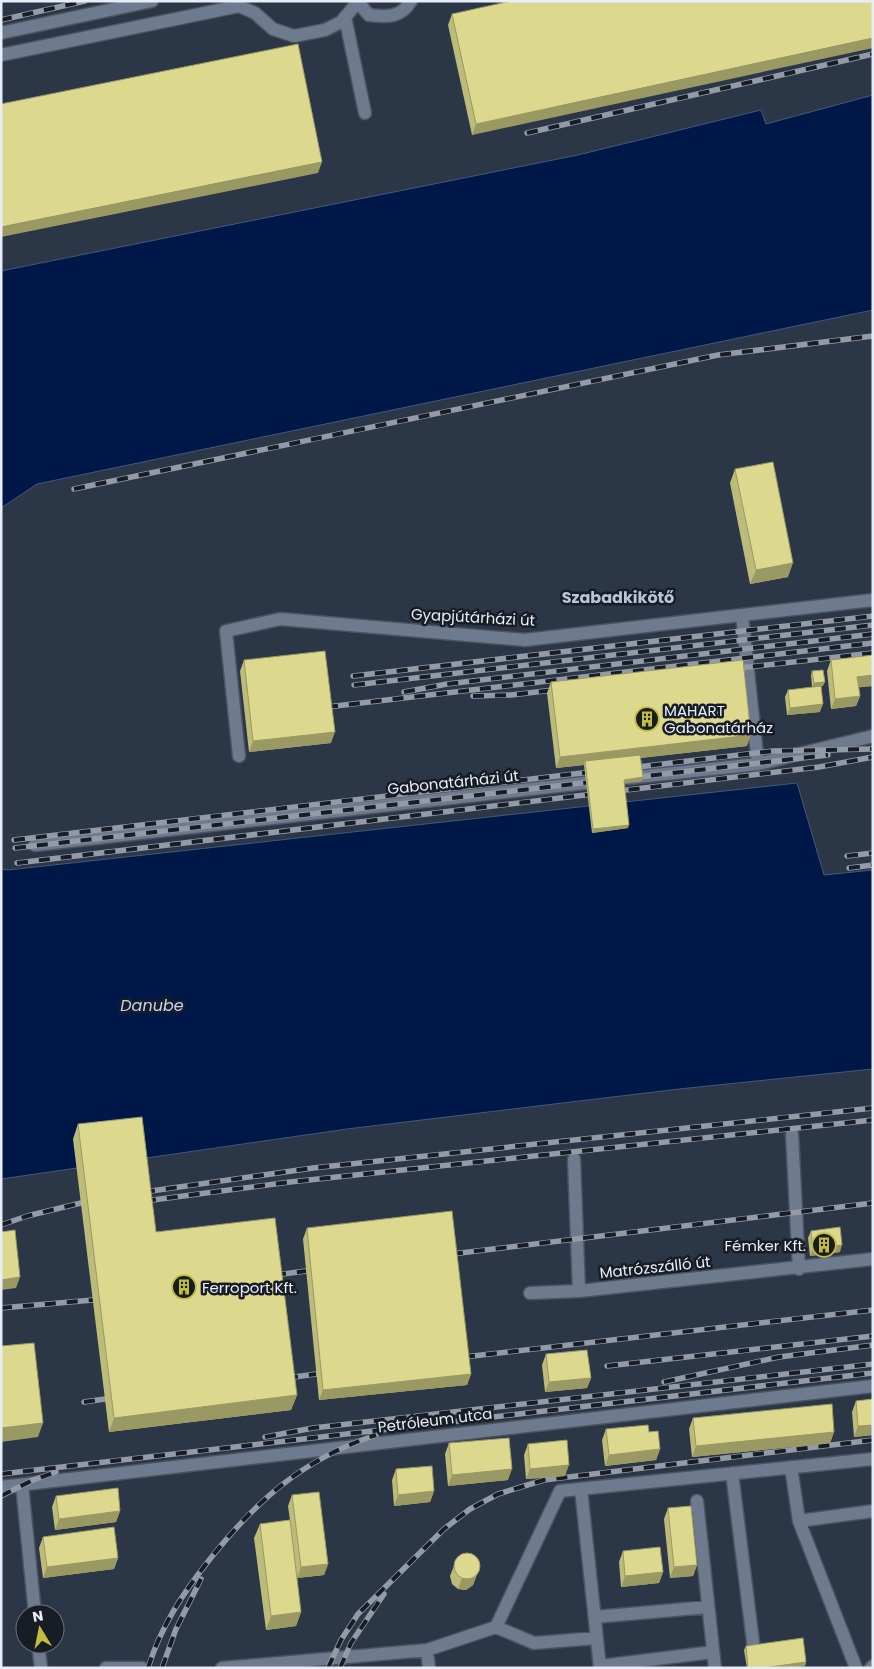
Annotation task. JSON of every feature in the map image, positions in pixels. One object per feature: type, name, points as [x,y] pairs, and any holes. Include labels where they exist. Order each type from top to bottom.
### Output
[{"type":"street","points":[[1,33],[152,1]]},
{"type":"street","points":[[1,55],[239,6],[255,13],[273,29],[294,36],[325,30],[341,22],[357,2],[369,15],[390,18],[406,9],[410,1]]},
{"type":"street","points":[[346,16],[365,113]]},
{"type":"street","name":"Gyapjútárházi út","points":[[239,756],[226,631],[280,619],[525,640],[873,600]]},
{"type":"street","points":[[742,615],[758,764]]},
{"type":"street","name":"Gabonatárházi út","points":[[35,846],[758,764],[873,736]]},
{"type":"street","points":[[792,1134],[799,1269]]},
{"type":"street","points":[[574,1159],[579,1291]]},
{"type":"street","name":"Matrózszálló út","points":[[530,1293],[579,1291],[799,1269],[873,1259]]},
{"type":"street","name":"Petróleum utca","points":[[1,1487],[873,1386]]},
{"type":"street","points":[[496,1627],[560,1491],[873,1459]]},
{"type":"street","points":[[790,1467],[800,1521],[856,1668]]},
{"type":"street","points":[[732,1474],[754,1642]]},
{"type":"street","points":[[22,1485],[34,1604]]},
{"type":"street","points":[[581,1489],[600,1667],[713,1652]]},
{"type":"street","points":[[697,1501],[715,1668]]},
{"type":"street","points":[[800,1521],[873,1511]]},
{"type":"street","points":[[595,1617],[708,1607]]},
{"type":"street","points":[[222,1668],[427,1650],[496,1627],[534,1643],[597,1638]]},
{"type":"street","points":[[427,1650],[429,1668]]},
{"type":"street","points":[[39,1654],[41,1668]]},
{"type":"street","points":[[106,1668],[142,1668]]},
{"type":"water","points":[[873,95],[873,310],[37,484],[1,508],[1,271],[578,155],[761,110],[766,124]]},
{"type":"water","name":"Danube","points":[[797,783],[824,875],[873,870],[873,1069],[679,1089],[347,1129],[1,1179],[1,869],[8,870]]},
{"type":"building","points":[[511,1],[873,1],[873,38],[476,124],[452,14]]},
{"type":"building","points":[[298,44],[322,162],[1,227],[1,104]]},
{"type":"building","points":[[773,462],[793,563],[756,570],[735,469]]},
{"type":"building","points":[[325,651],[335,732],[253,741],[244,660]]},
{"type":"building","points":[[873,655],[873,675],[857,677],[860,696],[835,699],[831,660]]},
{"type":"building","name":"MAHART Gabonatárház","points":[[743,660],[751,735],[560,757],[551,682]]},
{"type":"building","points":[[823,670],[825,682],[814,683],[812,671]]},
{"type":"building","points":[[821,686],[823,704],[790,708],[788,690]]},
{"type":"building","points":[[640,755],[643,777],[624,780],[629,825],[593,829],[585,761]]},
{"type":"building","name":"Ferroport Kft.","points":[[142,1117],[156,1232],[275,1218],[297,1395],[114,1418],[78,1124]]},
{"type":"building","points":[[452,1211],[471,1374],[323,1390],[307,1228]]},
{"type":"building","points":[[840,1227],[842,1245],[813,1249],[811,1231]]},
{"type":"building","points":[[15,1230],[20,1277],[1,1280],[1,1232]]},
{"type":"building","points":[[34,1343],[43,1423],[1,1428],[1,1346]]},
{"type":"building","points":[[587,1350],[591,1378],[549,1382],[546,1354]]},
{"type":"building","points":[[873,1399],[873,1425],[858,1426],[856,1401]]},
{"type":"building","points":[[832,1404],[834,1432],[696,1446],[693,1418]]},
{"type":"building","points":[[648,1425],[649,1432],[658,1431],[660,1449],[609,1455],[606,1429]]},
{"type":"building","points":[[509,1438],[512,1469],[452,1475],[449,1443]]},
{"type":"building","points":[[567,1440],[569,1465],[530,1469],[528,1444]]},
{"type":"building","points":[[432,1466],[434,1491],[398,1495],[396,1469]]},
{"type":"building","points":[[118,1488],[120,1511],[59,1519],[56,1496]]},
{"type":"building","points":[[319,1492],[328,1564],[301,1567],[292,1495]]},
{"type":"building","points":[[691,1506],[697,1565],[674,1567],[668,1508]]},
{"type":"building","points":[[290,1520],[301,1612],[271,1616],[260,1524]]},
{"type":"building","points":[[114,1527],[118,1558],[47,1567],[43,1537]]},
{"type":"building","points":[[660,1547],[663,1572],[625,1576],[623,1551]]},
{"type":"building","points":[[467,1553],[476,1557],[480,1566],[476,1575],[467,1579],[458,1575],[454,1566],[458,1557]]},
{"type":"building","points":[[803,1638],[806,1662],[748,1668],[746,1646]]},
{"type":"railway","points":[[1,20],[85,1]]},
{"type":"railway","points":[[527,133],[873,54]]},
{"type":"railway","points":[[74,489],[718,355],[873,336]]},
{"type":"railway","points":[[353,676],[873,616]]},
{"type":"railway","points":[[354,685],[873,625]]},
{"type":"railway","points":[[404,692],[447,684],[873,634]]},
{"type":"railway","points":[[327,707],[873,643]]},
{"type":"railway","points":[[731,669],[873,653]]},
{"type":"railway","points":[[473,696],[511,695],[562,689]]},
{"type":"railway","points":[[629,768],[773,751],[873,749]]},
{"type":"railway","points":[[629,778],[828,755]]},
{"type":"railway","points":[[17,863],[819,767],[873,757]]},
{"type":"railway","points":[[14,840],[599,771]]},
{"type":"railway","points":[[15,848],[600,781]]},
{"type":"railway","points":[[847,856],[873,853]]},
{"type":"railway","points":[[849,868],[873,865]]},
{"type":"railway","points":[[144,1192],[313,1168],[873,1108]]},
{"type":"railway","points":[[145,1201],[290,1182],[873,1120]]},
{"type":"railway","points":[[1,1225],[27,1216],[81,1203]]},
{"type":"railway","points":[[452,1254],[873,1203]]},
{"type":"railway","points":[[275,1275],[306,1271]]},
{"type":"railway","points":[[1,1308],[93,1300]]},
{"type":"railway","points":[[464,1357],[873,1310]]},
{"type":"railway","points":[[607,1366],[873,1336]]},
{"type":"railway","points":[[664,1382],[779,1357],[873,1345]]},
{"type":"railway","points":[[265,1437],[313,1428],[873,1364]]},
{"type":"railway","points":[[1,1474],[873,1373]]},
{"type":"railway","points":[[287,1378],[316,1374]]},
{"type":"railway","points":[[84,1402],[105,1399]]},
{"type":"railway","points":[[148,1668],[159,1638],[182,1597],[210,1559],[246,1518],[264,1500],[304,1469],[326,1456],[376,1435]]},
{"type":"railway","points":[[328,1668],[341,1640],[358,1614],[444,1529],[470,1509],[498,1494],[544,1480],[873,1440]]},
{"type":"railway","points":[[1,1496],[33,1480],[56,1472]]},
{"type":"railway","points":[[162,1668],[176,1629],[201,1579]]},
{"type":"railway","points":[[340,1668],[351,1643],[384,1594]]},
{"type":"place","name":"MAHART Gabonatárház","points":[[647,719]]},
{"type":"place","name":"Fémker Kft.","points":[[824,1245]]},
{"type":"place","name":"Ferroport Kft.","points":[[184,1287]]},
{"type":"district","name":"Szabadkikötő","points":[[618,597]]}]
